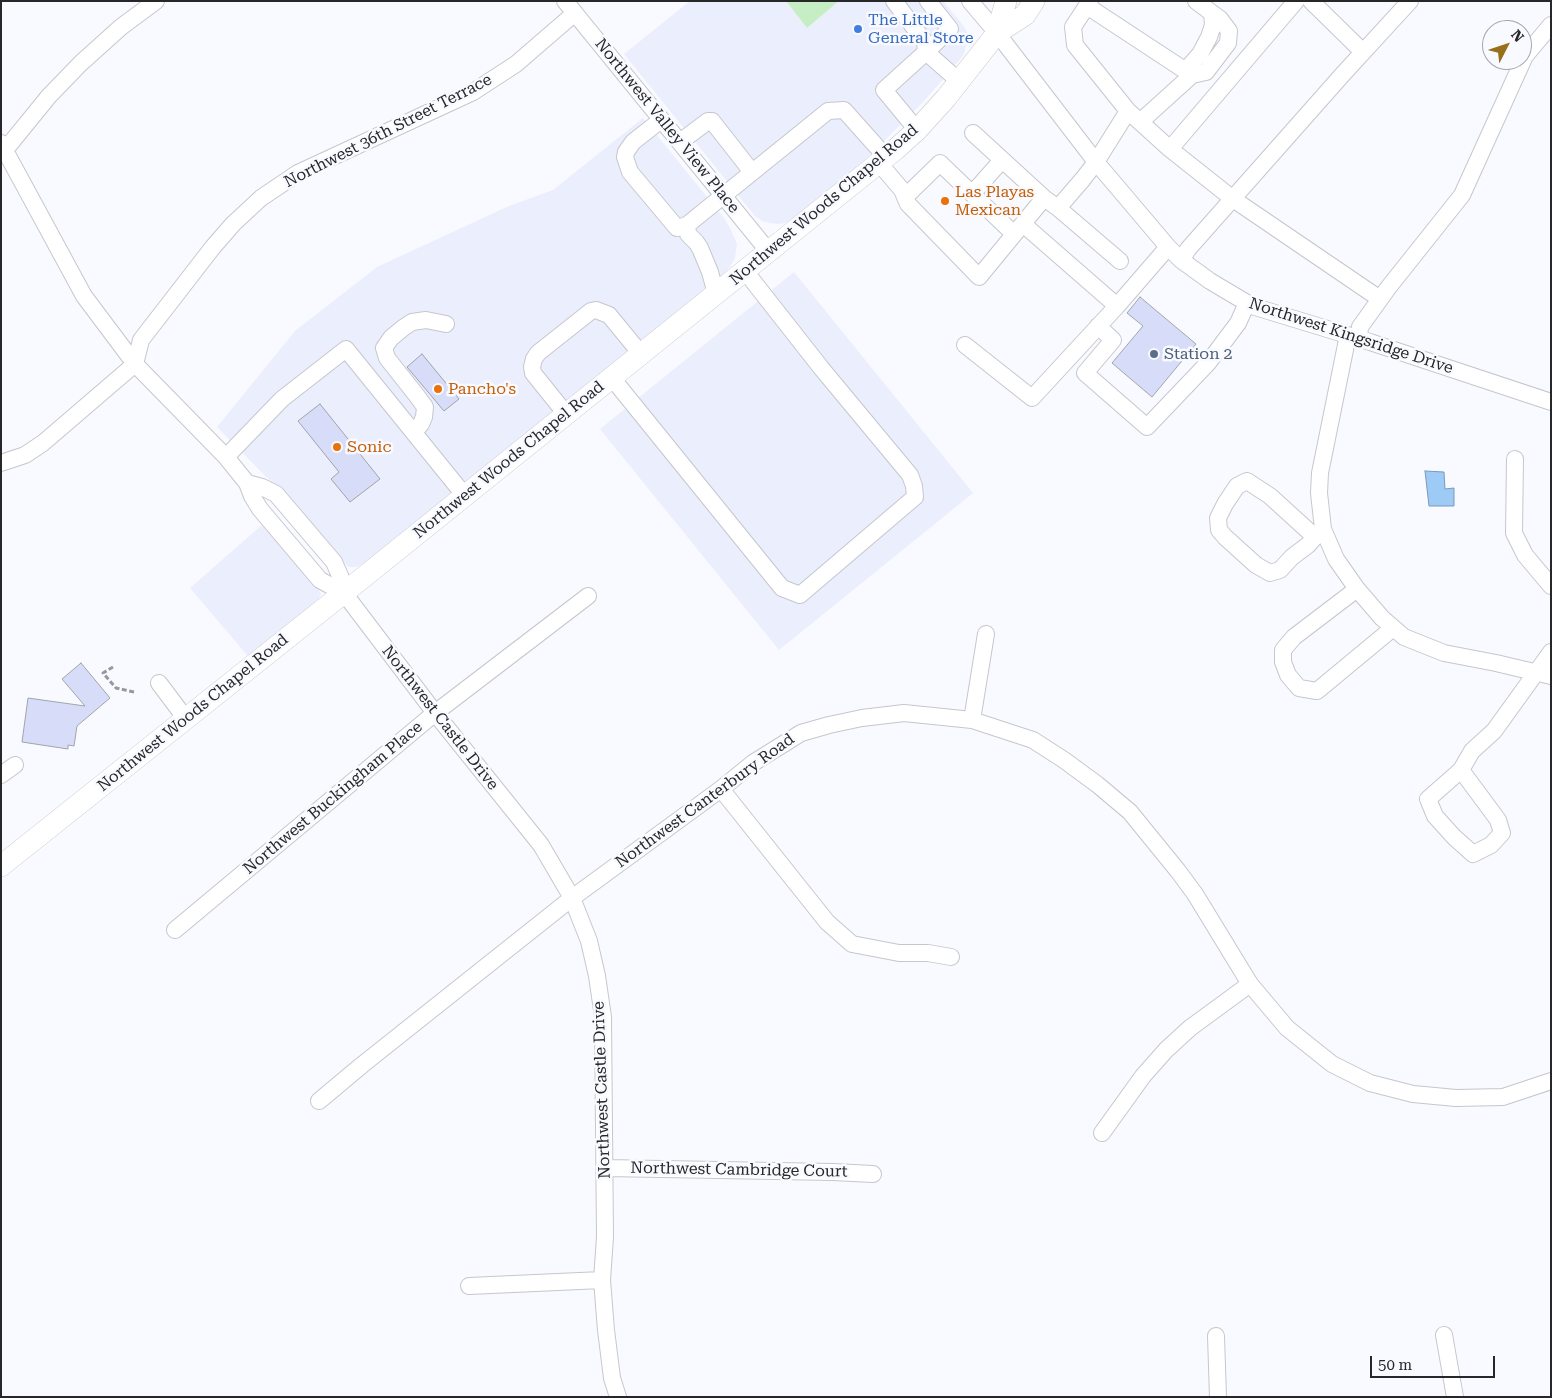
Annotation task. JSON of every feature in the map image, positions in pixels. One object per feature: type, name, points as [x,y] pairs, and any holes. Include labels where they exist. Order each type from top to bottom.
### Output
[{"type":"main road","name":"Northwest Woods Chapel Road","points":[[997,33],[1006,1]]},
{"type":"main road","name":"Northwest Woods Chapel Road","points":[[1,866],[882,160],[917,130],[959,82],[997,33],[1025,15],[1034,1]]},
{"type":"street","points":[[156,1],[121,27],[81,63],[3,147],[84,296],[135,364],[226,457],[247,483],[260,509],[320,580],[344,593]]},
{"type":"street","points":[[894,1],[925,42],[926,52],[959,82]]},
{"type":"street","points":[[917,130],[884,90],[950,29],[928,1]]},
{"type":"street","name":"Northwest Kingsridge Drive","points":[[970,1],[997,33],[1096,162],[1181,260],[1210,281],[1252,306],[1354,337],[1551,402]]},
{"type":"street","points":[[1058,208],[1134,117],[1189,73],[1206,72],[1228,43],[1228,31],[1220,19],[1196,1]]},
{"type":"street","points":[[1170,149],[1296,1]]},
{"type":"street","points":[[1311,1],[1363,52]]},
{"type":"street","points":[[1181,260],[1189,248],[1410,1]]},
{"type":"street","points":[[1189,73],[1089,3],[1073,27],[1075,45],[1134,117],[1170,149],[1233,199],[1380,299]]},
{"type":"street","name":"Northwest Valley View Place","points":[[570,7],[769,252]]},
{"type":"street","name":"Northwest 36th Street Terrace","points":[[135,364],[141,340],[213,247],[233,224],[261,198],[298,173],[473,92],[516,64],[570,7]]},
{"type":"street","points":[[1543,675],[1496,663],[1444,653],[1404,637],[1382,618],[1357,589],[1319,533],[1247,481],[1237,486],[1218,518],[1219,530],[1225,537],[1256,565],[1270,573],[1280,570],[1319,533],[1320,473],[1354,337],[1380,299],[1462,195],[1525,56],[1551,25]]},
{"type":"street","points":[[662,120],[630,146],[626,152],[626,163],[630,172],[675,225],[680,228],[723,196],[828,111],[844,110],[882,160],[902,190],[908,204],[979,277],[1044,198]]},
{"type":"street","points":[[680,142],[708,121],[712,121],[752,172]]},
{"type":"street","points":[[973,133],[1044,198],[1120,261]]},
{"type":"street","points":[[972,194],[1002,160]]},
{"type":"street","points":[[905,197],[940,163],[972,194],[1117,306]]},
{"type":"street","points":[[686,225],[688,234],[700,248],[710,272],[716,294]]},
{"type":"street","points":[[965,345],[1032,398],[1117,306],[1168,246]]},
{"type":"street","points":[[612,378],[782,588],[800,596],[915,497],[914,486],[910,474],[822,369],[745,271]]},
{"type":"street","points":[[1098,326],[1113,340],[1085,373],[1147,427],[1208,363],[1238,323],[1247,303]]},
{"type":"street","points":[[566,414],[534,372],[532,367],[538,353],[591,311],[596,310],[609,315],[641,354]]},
{"type":"street","points":[[414,432],[424,417],[424,407],[387,358],[384,348],[391,338],[412,322],[426,320],[446,324]]},
{"type":"street","points":[[226,457],[282,399],[346,349],[465,496]]},
{"type":"street","points":[[1,463],[25,455],[43,443],[135,364]]},
{"type":"street","points":[[1516,460],[1514,533],[1525,555],[1551,586]]},
{"type":"street","points":[[1357,589],[1294,637],[1283,650],[1283,662],[1288,675],[1299,688],[1317,691],[1394,628]]},
{"type":"street","name":"Northwest Castle Drive","points":[[344,593],[435,713],[541,845],[572,898],[589,942],[597,976],[603,1017],[605,1238],[602,1280],[612,1378],[618,1397]]},
{"type":"street","name":"Northwest Buckingham Place","points":[[175,930],[435,713],[588,596]]},
{"type":"street","points":[[972,720],[986,634]]},
{"type":"street","points":[[1460,770],[1498,820],[1502,833],[1491,845],[1473,854],[1435,816],[1428,799],[1460,770],[1472,751],[1494,731],[1543,675],[1551,652]]},
{"type":"street","points":[[159,683],[186,719]]},
{"type":"street","name":"Northwest Canterbury Road","points":[[319,1101],[572,898],[753,763],[801,733],[829,724],[904,713],[972,720],[1033,740],[1064,760],[1130,812],[1195,894],[1250,984],[1287,1028],[1332,1064],[1370,1083],[1413,1094],[1456,1098],[1503,1097],[1551,1081]]},
{"type":"street","points":[[1,775],[15,765]]},
{"type":"street","points":[[721,788],[827,922],[852,944],[892,952],[928,953],[951,957]]},
{"type":"street","points":[[1102,1132],[1166,1050],[1190,1028],[1250,984]]},
{"type":"street","name":"Northwest Cambridge Court","points":[[605,1168],[874,1174]]},
{"type":"street","points":[[469,1286],[602,1280]]},
{"type":"street","points":[[1444,1335],[1455,1397]]},
{"type":"street","points":[[1216,1336],[1218,1397]]},
{"type":"path","points":[[113,667],[103,673],[116,688],[134,692]]},
{"type":"shaded area","points":[[690,1],[786,1],[807,28],[839,1],[943,1],[963,25],[968,34],[968,40],[963,56],[924,101],[863,162],[796,217],[785,223],[770,223],[762,221],[755,216],[624,54]]},
{"type":"shaded area","points":[[643,118],[730,228],[737,244],[735,258],[730,267],[699,300],[364,564],[349,567],[300,511],[217,427],[295,331],[377,267],[509,206],[553,190]]},
{"type":"shaded area","points":[[794,272],[973,493],[779,650],[600,429]]},
{"type":"shaded area","points":[[262,525],[318,588],[321,594],[316,604],[248,656],[190,588]]},
{"type":"green space","points":[[786,1],[839,1],[807,28]]},
{"type":"water","points":[[1425,471],[1444,472],[1445,489],[1454,488],[1454,506],[1429,506]]},
{"type":"building","name":"Station 2","points":[[1140,297],[1196,344],[1152,397],[1112,363],[1143,326],[1127,313]]},
{"type":"building","name":"Pancho's","points":[[422,354],[459,399],[444,411],[407,367]]},
{"type":"building","name":"Sonic","points":[[320,404],[380,479],[350,502],[331,479],[339,472],[298,421]]},
{"type":"building","points":[[81,663],[110,698],[77,726],[74,746],[68,745],[68,749],[22,742],[28,698],[85,706],[62,679]]},
{"type":"place","name":"The Little General Store","points":[[858,29]]},
{"type":"place","name":"Las Playas Mexican","points":[[945,201]]},
{"type":"place","name":"Station 2","points":[[1154,354]]},
{"type":"place","name":"Pancho's","points":[[438,389]]},
{"type":"place","name":"Sonic","points":[[337,447]]}]
